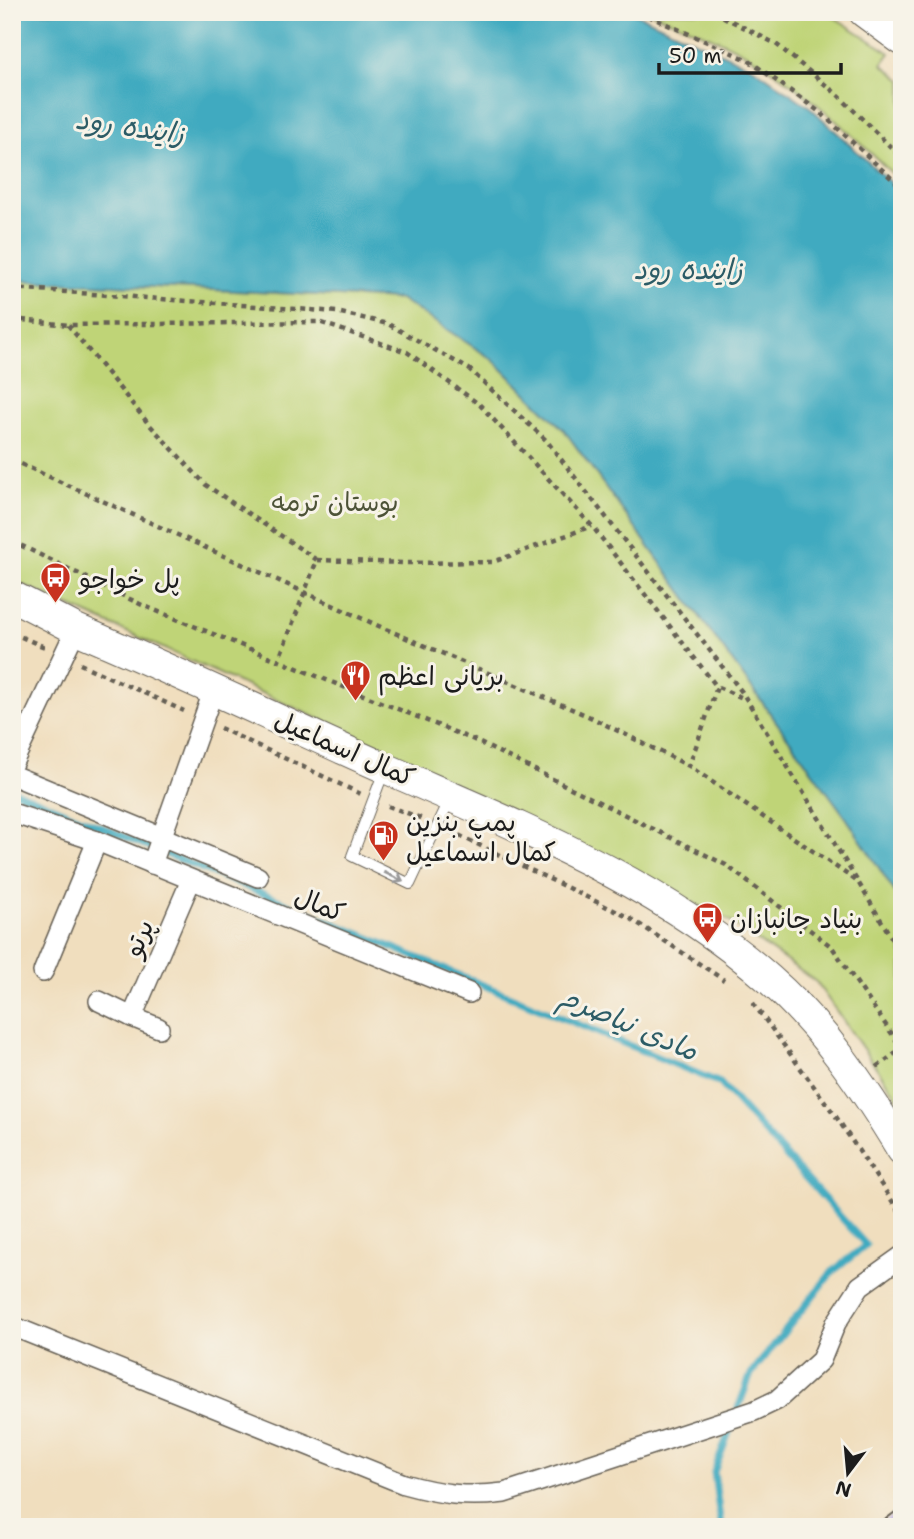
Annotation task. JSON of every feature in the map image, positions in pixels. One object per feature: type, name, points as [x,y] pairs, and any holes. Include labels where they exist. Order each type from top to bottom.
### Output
[{"type":"main road","points":[[864,12],[902,40]]},
{"type":"main road","name":"کمال اسماعیل","points":[[12,596],[76,629],[385,768],[452,795],[598,864],[668,904],[770,979],[805,1014],[842,1061],[902,1150]]},
{"type":"street","points":[[12,765],[76,629]]},
{"type":"street","points":[[152,864],[214,689]]},
{"type":"street","points":[[12,775],[258,877]]},
{"type":"street","name":"کمال","points":[[12,813],[97,841],[469,993]]},
{"type":"street","points":[[43,972],[97,841]]},
{"type":"street","name":"پرتو","points":[[132,1017],[191,880]]},
{"type":"street","points":[[99,1001],[159,1028]]},
{"type":"street","points":[[12,1326],[404,1484],[442,1494],[477,1497],[505,1493],[745,1415],[777,1400],[821,1360],[836,1323],[860,1286],[902,1256]]},
{"type":"lane","points":[[385,768],[352,856],[410,884],[452,795]]},
{"type":"path","points":[[639,12],[748,60],[821,113],[902,188]]},
{"type":"path","points":[[714,12],[776,44],[838,94],[902,158]]},
{"type":"path","points":[[12,288],[337,312],[388,324],[469,369],[546,440],[746,699],[902,955]]},
{"type":"path","points":[[12,320],[68,325],[318,322],[407,352],[480,405],[592,526],[718,687],[746,699]]},
{"type":"path","points":[[68,325],[148,422],[206,485],[317,560],[493,562],[592,526]]},
{"type":"path","points":[[12,460],[588,716],[689,766],[858,882]]},
{"type":"path","points":[[12,541],[142,605],[474,740],[726,865],[832,947],[901,1047]]},
{"type":"path","points":[[279,659],[317,560]]},
{"type":"path","points":[[12,633],[373,800],[437,825],[630,918],[726,982]]},
{"type":"path","points":[[689,766],[718,687]]},
{"type":"path","points":[[747,996],[837,1118],[902,1216]]},
{"type":"green space","points":[[649,12],[826,12],[890,53],[882,64],[902,80],[902,183],[825,111],[761,63],[717,39]]},
{"type":"green space","name":"بوستان ترمه","points":[[12,280],[400,299],[492,359],[564,430],[847,819],[902,903],[902,1104],[816,982],[728,920],[377,745],[12,580]]},
{"type":"water","name":"زاینده رود","points":[[12,12],[632,12],[754,68],[811,108],[902,194],[902,903],[847,819],[564,430],[492,359],[400,299],[12,280]]},
{"type":"building","points":[[902,1507],[902,1527],[875,1527]]},
{"type":"waterway","name":"مادی نیاصرم","points":[[12,790],[720,1083],[866,1245],[832,1272],[751,1374],[714,1472],[721,1527]]},
{"type":"place","name":"پل خواجو","points":[[56,605]]},
{"type":"place","name":"بریانی اعظم","points":[[355,702]]},
{"type":"place","name":"پمپ بنزین کمال اسماعیل","points":[[383,863]]},
{"type":"place","name":"بنیاد جانبازان","points":[[707,945]]}]
